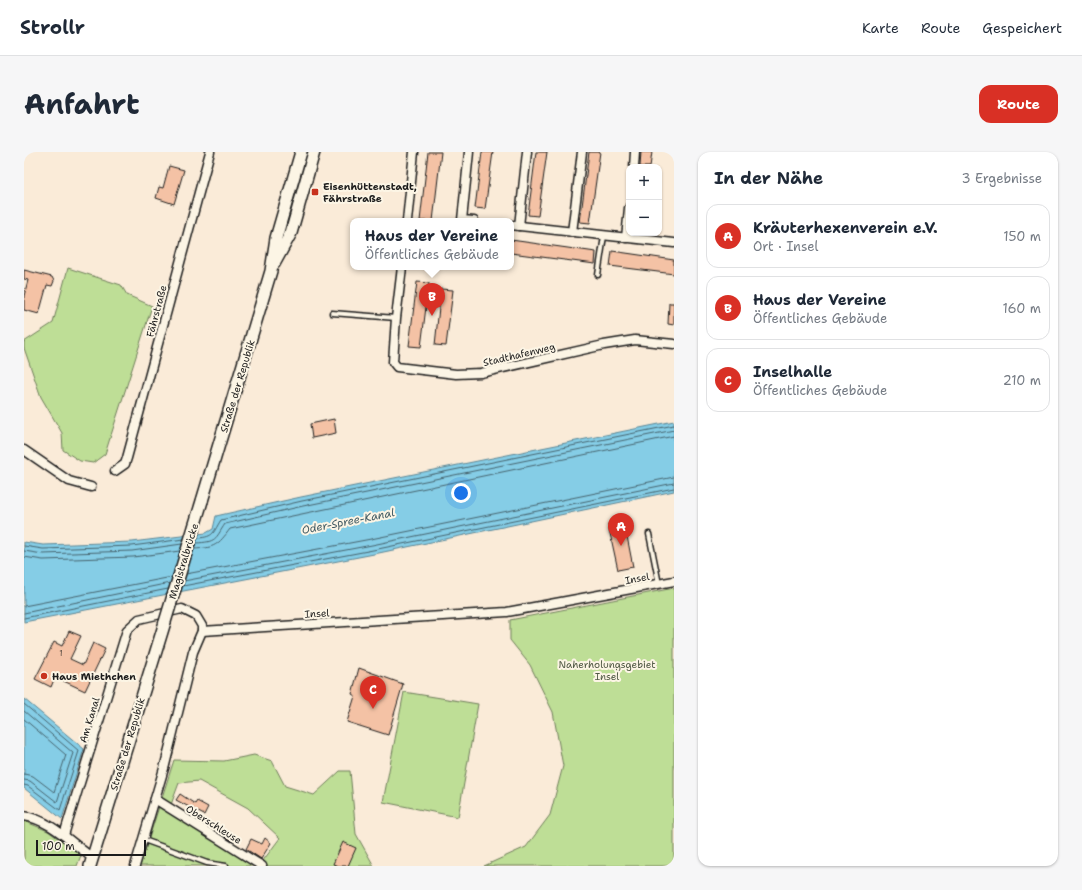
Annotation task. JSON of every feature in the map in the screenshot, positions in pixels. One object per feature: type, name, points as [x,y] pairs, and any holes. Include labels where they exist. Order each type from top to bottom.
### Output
[{"type":"main road","name":"Straße der Republik","points":[[202,501],[270,271],[276,238],[301,152]]},
{"type":"main road","name":"Straße der Republik","points":[[270,271],[291,233],[314,152]]},
{"type":"main road","name":"Magistralbrücke","points":[[165,622],[202,501]]},
{"type":"main road","name":"Straße der Republik","points":[[91,862],[165,622]]},
{"type":"street","name":"Fährstraße","points":[[115,471],[125,464],[127,458],[210,152]]},
{"type":"street","points":[[407,218],[414,152]]},
{"type":"street","points":[[462,218],[469,152]]},
{"type":"street","points":[[527,152],[515,226],[674,243]]},
{"type":"street","points":[[572,232],[582,152]]},
{"type":"street","points":[[634,164],[635,152]]},
{"type":"street","name":"Stadthafenweg","points":[[402,270],[393,362],[397,367],[456,374],[481,373],[635,340],[674,344]]},
{"type":"street","points":[[24,450],[69,480],[92,486]]},
{"type":"street","name":"Insel","points":[[202,631],[507,612],[674,581]]},
{"type":"street","name":"Am Kanal","points":[[64,835],[127,630],[139,619],[182,609],[196,616],[202,626],[202,631]]},
{"type":"street","points":[[135,866],[144,840],[193,652],[202,631]]},
{"type":"street","name":"Oberschleuse","points":[[155,799],[262,866]]},
{"type":"street","points":[[24,816],[35,817],[64,835],[91,862]]},
{"type":"lane","points":[[598,275],[604,236]]},
{"type":"lane","points":[[332,313],[396,318]]},
{"type":"lane","points":[[649,534],[659,584]]},
{"type":"lane","points":[[144,840],[207,863],[226,866]]},
{"type":"green space","points":[[68,268],[121,285],[127,295],[152,306],[105,454],[93,463],[80,461],[63,450],[62,433],[41,397],[24,348],[24,342],[53,323]]},
{"type":"green space","name":"Naherholungsgebiet Insel","points":[[674,588],[674,866],[484,866],[526,847],[550,815],[563,766],[553,712],[530,665],[510,640],[510,620]]},
{"type":"green space","points":[[404,692],[478,704],[458,817],[383,802]]},
{"type":"green space","points":[[254,755],[272,761],[285,786],[314,795],[340,771],[350,771],[356,834],[374,866],[259,866],[280,838],[248,808],[199,781],[179,783],[169,810],[258,866],[140,866],[174,760],[224,761]]},
{"type":"green space","points":[[24,821],[48,831],[81,855],[77,866],[24,866]]},
{"type":"water","name":"Oder-Spree-Kanal","points":[[674,421],[674,491],[374,554],[24,622],[24,542],[43,545],[132,542],[206,533],[213,529],[216,516],[301,497]]},
{"type":"water","points":[[24,699],[84,749],[62,819],[24,788]]},
{"type":"building","points":[[428,152],[441,152],[433,218],[420,218]]},
{"type":"building","points":[[482,152],[493,152],[485,209],[475,208]]},
{"type":"building","points":[[536,152],[547,152],[538,216],[528,215]]},
{"type":"building","points":[[589,152],[600,152],[590,223],[580,222]]},
{"type":"building","points":[[641,152],[652,152],[650,164],[640,164]]},
{"type":"building","points":[[169,166],[184,170],[174,204],[156,198],[159,187],[163,188]]},
{"type":"building","points":[[514,240],[596,252],[595,264],[514,253]]},
{"type":"building","points":[[612,251],[674,260],[674,274],[610,266]]},
{"type":"building","points":[[24,270],[52,277],[54,281],[52,286],[47,285],[39,314],[24,310],[24,296],[28,280],[24,279]]},
{"type":"building","points":[[417,282],[429,283],[421,347],[409,346]]},
{"type":"building","points":[[441,289],[453,290],[446,346],[435,345]]},
{"type":"building","points":[[669,303],[674,303],[674,325],[668,324]]},
{"type":"building","points":[[334,419],[336,433],[312,438],[310,424]]},
{"type":"building","points":[[624,521],[633,567],[618,570],[608,524]]},
{"type":"building","points":[[69,631],[81,636],[70,659],[83,665],[93,643],[105,649],[85,691],[55,677],[51,687],[35,679],[54,642],[62,646]]},
{"type":"building","points":[[359,668],[403,684],[388,735],[347,722],[355,696],[352,694]]},
{"type":"building","points":[[180,794],[195,804],[197,801],[208,807],[204,815],[176,800]]},
{"type":"building","points":[[205,820],[220,829],[218,832],[204,823]]},
{"type":"building","points":[[229,832],[235,836],[232,841],[226,837]]},
{"type":"building","points":[[265,838],[271,843],[261,859],[246,849],[251,839],[262,844]]},
{"type":"building","points":[[343,842],[356,848],[348,866],[338,866],[333,864]]},
{"type":"place","name":"Eisenhüttenstadt, Fährstraße","points":[[315,192]]},
{"type":"place","name":"Haus der Vereine","points":[[432,316]]},
{"type":"place","name":"Kräuterhexenverein e.V.","points":[[621,546]]},
{"type":"place","name":"Haus Miethchen","points":[[44,676]]},
{"type":"place","name":"Inselhalle","points":[[373,709]]}]
